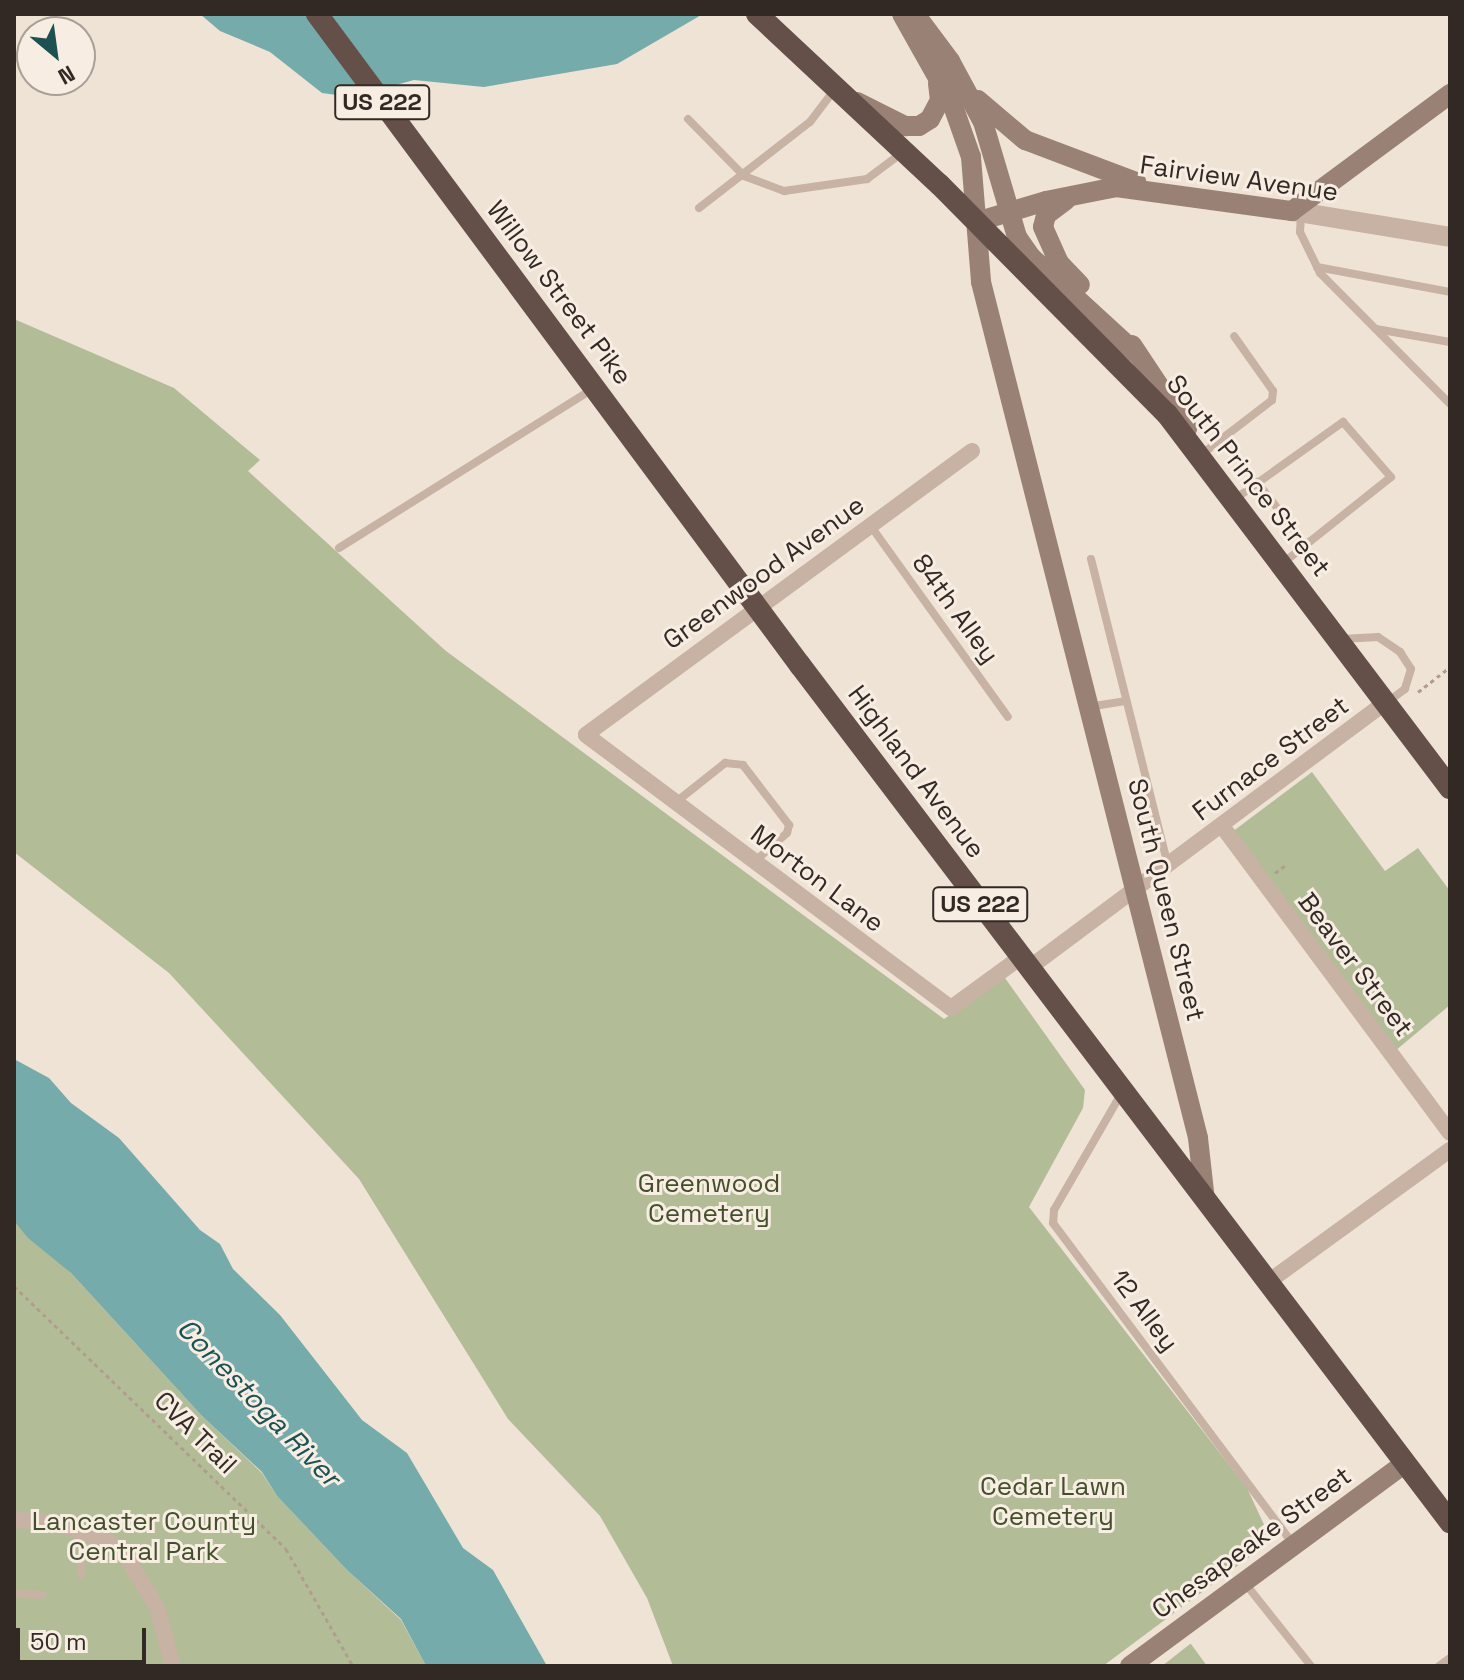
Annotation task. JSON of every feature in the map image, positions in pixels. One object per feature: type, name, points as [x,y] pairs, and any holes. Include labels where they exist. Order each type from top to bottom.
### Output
[{"type":"highway","name":"Willow Street Pike","points":[[317,14],[758,605]]},
{"type":"highway","points":[[757,14],[976,222]]},
{"type":"highway","name":"South Prince Street","points":[[976,222],[1112,354],[1201,454],[1450,788]]},
{"type":"highway","name":"Highland Avenue","points":[[758,605],[1205,1200]]},
{"type":"highway","name":"US 222","points":[[1205,1200],[1450,1522]]},
{"type":"main road","name":"South Queen Street","points":[[902,14],[934,71],[971,157],[981,282],[1198,1138],[1205,1200]]},
{"type":"main road","points":[[915,14],[968,90],[983,122],[1006,212],[1031,257],[1138,355]]},
{"type":"main road","points":[[835,88],[894,121],[919,126],[940,100],[934,71]]},
{"type":"main road","points":[[968,90],[1025,140],[1162,191]]},
{"type":"main road","points":[[1296,212],[1450,94]]},
{"type":"main road","name":"Fairview Avenue","points":[[976,222],[1076,194],[1116,187],[1296,212]]},
{"type":"main road","points":[[1076,194],[1046,215],[1046,240],[1059,263],[1117,322],[1179,412],[1201,454]]},
{"type":"main road","name":"Chesapeake Street","points":[[1130,1666],[1405,1463]]},
{"type":"street","name":"Fairview Avenue","points":[[1296,212],[1450,237]]},
{"type":"street","name":"Greenwood Avenue","points":[[586,735],[758,605],[972,451]]},
{"type":"street","name":"Furnace Street","points":[[1025,963],[1135,891],[1386,702]]},
{"type":"street","name":"Morton Lane","points":[[586,735],[753,863],[951,1008],[1025,963]]},
{"type":"street","name":"Beaver Street","points":[[1222,826],[1450,1133]]},
{"type":"street","points":[[1268,1282],[1450,1150]]},
{"type":"street","points":[[14,1520],[51,1522],[105,1539],[136,1567],[157,1607],[173,1666]]},
{"type":"lane","points":[[699,208],[810,122],[835,88]]},
{"type":"lane","points":[[688,119],[744,176],[784,191],[867,179],[904,151]]},
{"type":"lane","points":[[1296,212],[1300,232],[1317,267],[1450,404]]},
{"type":"lane","points":[[1317,267],[1450,292]]},
{"type":"lane","points":[[1375,329],[1450,342]]},
{"type":"lane","points":[[1201,454],[1272,400],[1273,391],[1234,336]]},
{"type":"lane","points":[[339,548],[594,388]]},
{"type":"lane","points":[[1437,391],[1450,393]]},
{"type":"lane","points":[[1235,499],[1343,422],[1391,477],[1283,562]]},
{"type":"lane","points":[[1257,482],[1306,545]]},
{"type":"lane","name":"84th Alley","points":[[870,525],[1008,717]]},
{"type":"lane","points":[[1091,559],[1168,865]]},
{"type":"lane","points":[[1339,639],[1378,637],[1400,652],[1411,669],[1405,689],[1386,702]]},
{"type":"lane","points":[[1087,708],[1127,701]]},
{"type":"lane","points":[[676,802],[725,763],[743,765],[789,825],[787,833],[753,863]]},
{"type":"lane","name":"12 Alley","points":[[1123,1091],[1054,1210],[1053,1223],[1293,1544]]},
{"type":"lane","points":[[81,1575],[83,1533]]},
{"type":"lane","points":[[1243,1581],[1311,1666]]},
{"type":"lane","points":[[14,1593],[42,1595]]},
{"type":"lane","points":[[1439,1666],[1450,1658]]},
{"type":"path","points":[[1272,876],[1287,864]]},
{"type":"path","name":"CVA Trail","points":[[14,1286],[286,1549],[353,1666]]},
{"type":"green space","name":"Greenwood Cemetery","points":[[14,319],[174,388],[260,460],[248,471],[446,651],[944,1019],[1005,978],[1085,1090],[1083,1108],[1029,1207],[1247,1488],[1267,1531],[1260,1549],[1103,1666],[673,1666],[647,1598],[600,1516],[508,1419],[359,1179],[169,973],[14,852]]},
{"type":"green space","points":[[1312,772],[1385,871],[1418,848],[1450,891],[1450,1005],[1395,1051],[1232,832]]},
{"type":"green space","name":"Lancaster County Central Park","points":[[14,1221],[71,1273],[202,1416],[262,1473],[277,1496],[347,1570],[401,1620],[426,1666],[14,1666]]},
{"type":"green space","points":[[1190,1644],[1207,1666],[1162,1666]]},
{"type":"water","points":[[200,14],[703,14],[617,64],[484,87],[414,80],[352,97],[322,93],[270,52],[220,31]]},
{"type":"water","name":"Conestoga River","points":[[14,1059],[49,1078],[71,1103],[119,1138],[200,1230],[220,1244],[233,1269],[280,1315],[362,1420],[407,1453],[463,1548],[493,1570],[547,1666],[426,1666],[401,1619],[347,1570],[277,1496],[262,1472],[202,1416],[71,1273],[28,1238],[14,1221]]},
{"type":"park label","name":"Cedar Lawn Cemetery","points":[[1053,1502]]}]
